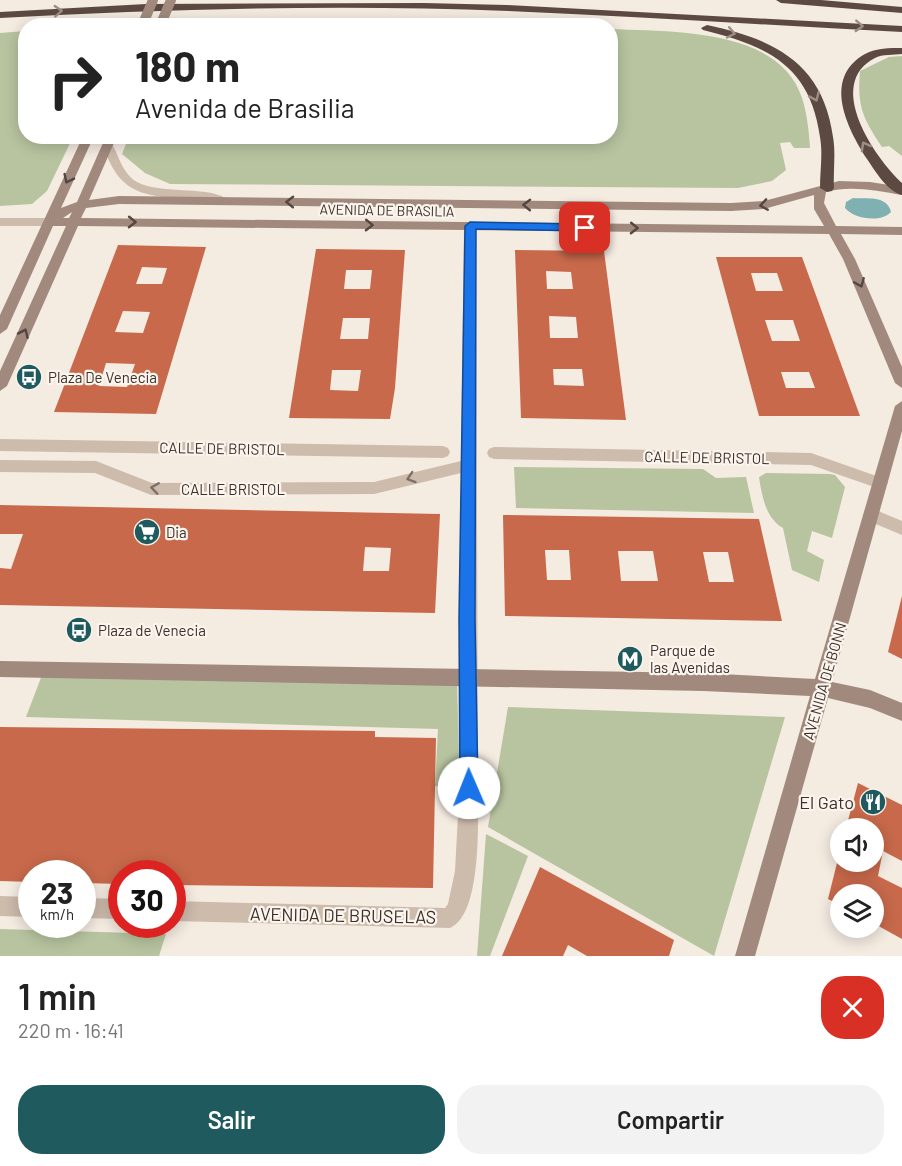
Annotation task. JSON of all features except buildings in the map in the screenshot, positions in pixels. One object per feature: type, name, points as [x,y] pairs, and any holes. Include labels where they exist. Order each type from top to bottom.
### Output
[{"type":"highway","points":[[781,0],[902,10]]},
{"type":"highway","points":[[0,15],[146,7],[507,8],[592,6],[902,17]]},
{"type":"highway","points":[[190,7],[244,15],[510,18]]},
{"type":"highway","points":[[507,8],[902,29]]},
{"type":"highway","points":[[618,23],[704,28],[742,35],[768,45],[793,63],[803,74],[816,97],[827,139],[824,189]]},
{"type":"highway","points":[[902,51],[877,54],[860,63],[850,77],[845,92],[858,132],[873,161],[886,178],[902,191]]},
{"type":"street","points":[[145,18],[153,0]]},
{"type":"street","points":[[163,18],[171,0]]},
{"type":"street","points":[[0,329],[85,144]]},
{"type":"street","points":[[0,386],[108,144]]},
{"type":"street","name":"AVENIDA DE BRASILIA","points":[[110,144],[113,165],[126,180],[136,187],[223,201]]},
{"type":"street","name":"AVENIDA DE BRASILIA","points":[[49,222],[61,213],[82,204],[118,200],[731,207],[764,205],[839,185],[870,186],[902,191]]},
{"type":"street","points":[[824,189],[818,196],[820,209],[849,259],[902,383]]},
{"type":"street","name":"AVENIDA DE BRASILIA","points":[[0,222],[902,231]]},
{"type":"street","name":"AVENIDA DE BRUSELAS","points":[[186,910],[450,918],[454,915],[461,900],[468,819],[470,226]]},
{"type":"street","name":"AVENIDA DE BONN","points":[[745,956],[902,406]]},
{"type":"street","name":"CALLE DE BRISTOL","points":[[0,445],[443,452]]},
{"type":"street","name":"CALLE DE BRISTOL","points":[[494,453],[812,459],[880,483]]},
{"type":"street","name":"CALLE BRISTOL","points":[[0,466],[96,467],[151,489],[374,488],[468,465]]},
{"type":"street","points":[[871,515],[902,528]]},
{"type":"street","points":[[0,669],[703,682],[823,688],[870,699],[902,712]]},
{"type":"street","points":[[0,906],[18,907]]},
{"type":"green space","points":[[618,29],[691,33],[720,38],[747,46],[771,58],[790,75],[802,98],[810,148],[794,148],[790,142],[780,143],[786,170],[772,181],[738,188],[170,184],[145,173],[122,154],[126,144],[618,144]]},
{"type":"green space","points":[[18,32],[18,144],[70,144],[47,191],[32,204],[0,206],[0,33]]},
{"type":"green space","points":[[902,56],[902,156],[889,146],[882,147],[870,128],[863,112],[859,83],[860,71],[889,57]]},
{"type":"green space","points":[[514,467],[703,469],[716,478],[746,477],[754,513],[516,508]]},
{"type":"green space","points":[[766,473],[830,474],[835,475],[845,487],[832,538],[812,531],[807,551],[824,560],[819,582],[792,570],[783,528],[772,519],[763,499],[759,477]]},
{"type":"green space","points":[[42,675],[457,683],[460,788],[435,786],[438,729],[26,717]]},
{"type":"green space","points":[[508,707],[785,717],[714,956],[488,827]]},
{"type":"green space","points":[[486,834],[528,856],[490,956],[477,956]]},
{"type":"green space","points":[[0,929],[18,930],[18,938],[96,938],[96,932],[108,932],[108,938],[165,938],[159,956],[0,956]]},
{"type":"water","points":[[853,198],[881,200],[891,212],[881,218],[855,215],[845,208],[846,202]]},
{"type":"place","name":"Plaza De Venecia","points":[[29,377]]},
{"type":"place","name":"Dia","points":[[147,532]]},
{"type":"place","name":"Plaza de Venecia","points":[[79,630]]},
{"type":"place","name":"Parque de las Avenidas","points":[[630,659]]},
{"type":"place","name":"El Gato","points":[[873,802]]},
{"type":"route","points":[[469,788],[467,619],[470,226],[585,228]]}]
